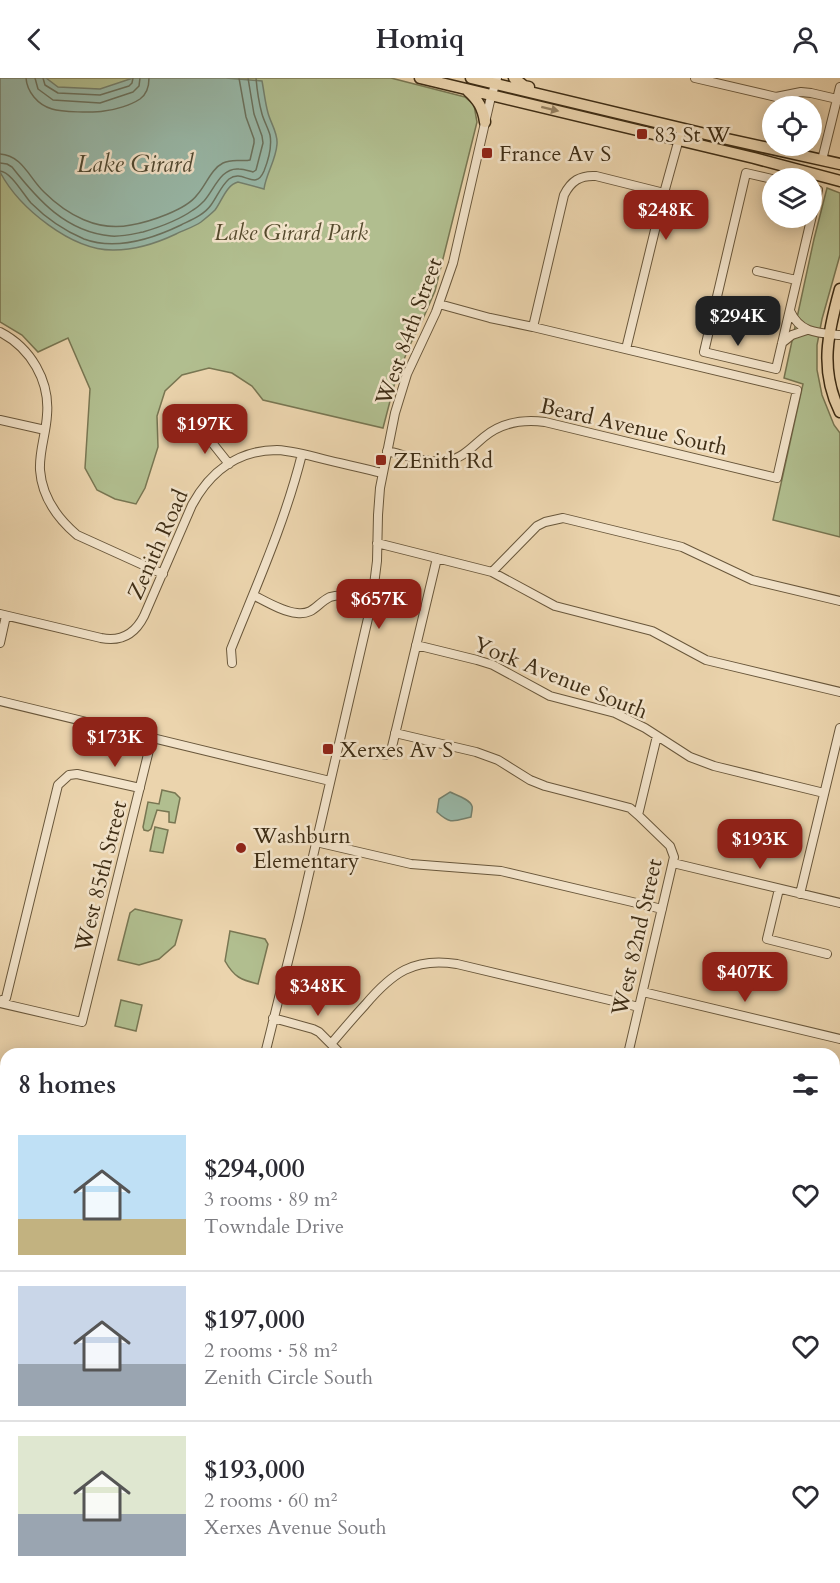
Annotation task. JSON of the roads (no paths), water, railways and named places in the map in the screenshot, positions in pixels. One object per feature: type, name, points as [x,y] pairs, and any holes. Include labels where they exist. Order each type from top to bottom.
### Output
[{"type":"main road","points":[[420,78],[679,140],[837,181]]},
{"type":"main road","points":[[471,78],[496,81],[581,104],[840,164]]},
{"type":"main road","points":[[514,78],[524,86],[553,93],[581,104]]},
{"type":"main road","points":[[465,89],[479,102],[484,112],[485,122]]},
{"type":"main road","points":[[840,289],[835,335],[827,351],[829,380],[840,412]]},
{"type":"street","points":[[695,78],[776,97],[801,92],[837,99]]},
{"type":"street","name":"West 84th Street","points":[[266,1048],[372,601],[382,473],[400,393],[439,304],[453,263],[496,81]]},
{"type":"street","points":[[822,160],[840,87]]},
{"type":"street","points":[[439,304],[626,349],[682,128]]},
{"type":"street","points":[[762,177],[746,173],[704,352],[776,369],[809,228]]},
{"type":"street","points":[[533,327],[564,195],[573,182],[580,177],[596,176],[664,193]]},
{"type":"street","points":[[757,271],[796,280]]},
{"type":"street","points":[[790,310],[795,321],[807,330]]},
{"type":"street","points":[[782,343],[799,332],[807,330],[835,335]]},
{"type":"street","points":[[0,332],[8,336],[30,357],[39,370],[44,385],[47,415],[40,472],[48,501],[56,514],[77,535],[163,574]]},
{"type":"street","name":"Beard Avenue South","points":[[387,451],[426,460],[446,461],[465,454],[494,429],[506,424],[532,420],[777,478],[797,390],[626,349]]},
{"type":"street","points":[[0,420],[45,430]]},
{"type":"street","points":[[202,430],[229,464]]},
{"type":"street","name":"Zenith Road","points":[[3,615],[110,640],[118,639],[134,631],[140,624],[199,491],[221,468],[248,455],[279,450],[382,473]]},
{"type":"street","points":[[232,663],[231,649],[280,529],[302,454]]},
{"type":"street","points":[[492,572],[537,526],[563,518],[674,545],[752,580],[840,601]]},
{"type":"street","points":[[377,543],[492,572],[555,606],[652,631],[706,660],[840,692]]},
{"type":"street","points":[[385,755],[391,751],[437,558]]},
{"type":"street","points":[[253,596],[307,617],[331,597],[372,601]]},
{"type":"street","points":[[0,643],[3,615]]},
{"type":"street","name":"York Avenue South","points":[[416,645],[493,665],[550,696],[615,713],[645,728],[690,757],[714,766],[824,794]]},
{"type":"street","points":[[0,701],[330,781]]},
{"type":"street","points":[[801,894],[840,728]]},
{"type":"street","points":[[395,733],[488,756],[545,786],[630,808],[638,815],[657,736]]},
{"type":"street","name":"West 85th Street","points":[[0,1002],[82,1022],[152,738]]},
{"type":"street","points":[[0,1002],[6,998],[58,785],[69,775],[84,774],[140,788]]},
{"type":"street","name":"West 82nd Street","points":[[629,1048],[673,863],[673,851],[670,846],[638,815]]},
{"type":"street","points":[[316,842],[411,864],[501,871],[662,909]]},
{"type":"street","points":[[673,863],[840,903]]},
{"type":"street","points":[[779,888],[767,939],[827,954]]},
{"type":"street","points":[[331,1044],[389,978],[401,970],[429,962],[458,964],[639,1007]]},
{"type":"street","points":[[643,992],[840,1039]]},
{"type":"street","points":[[273,1018],[313,1029],[335,1048]]},
{"type":"water","name":"Lake Girard","points":[[0,78],[46,78],[58,87],[100,89],[133,78],[226,78],[262,81],[268,113],[277,140],[275,156],[264,189],[238,182],[227,190],[215,210],[201,222],[146,245],[114,250],[81,243],[48,225],[33,213],[20,200],[0,172]]},
{"type":"water","points":[[450,792],[466,799],[471,804],[471,817],[453,821],[437,812],[439,799]]},
{"type":"place","name":"83 St W","points":[[642,134]]},
{"type":"place","name":"France Av S","points":[[487,153]]},
{"type":"place","name":"ZEnith Rd","points":[[381,460]]},
{"type":"place","name":"Xerxes Av S","points":[[328,749]]},
{"type":"place","name":"Washburn Elementary","points":[[241,848]]},
{"type":"park label","name":"Lake Girard Park","points":[[291,232]]}]
